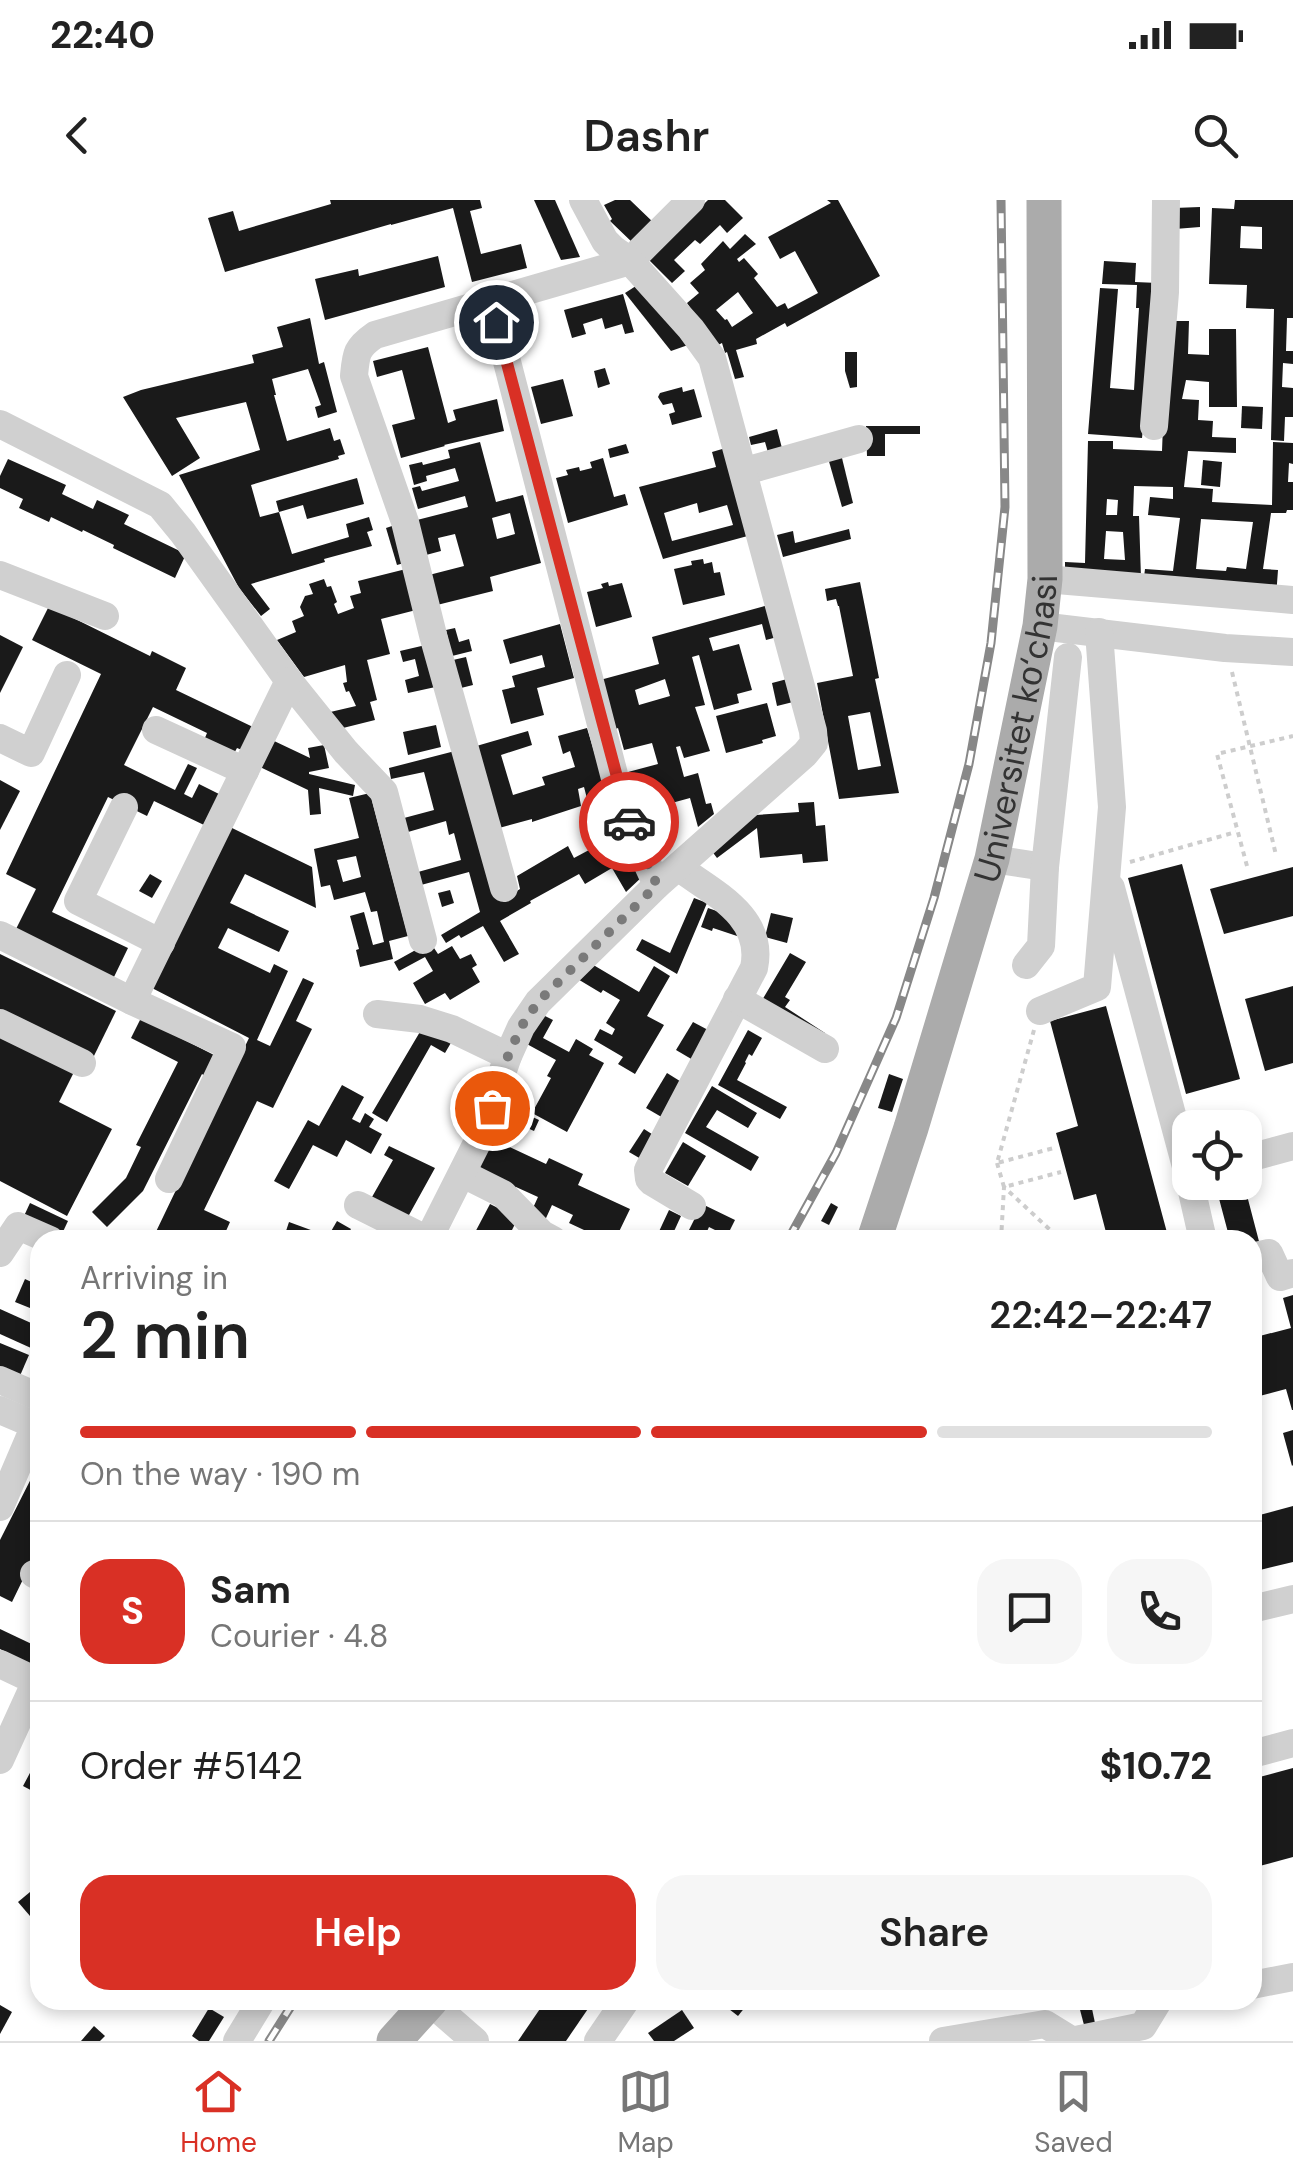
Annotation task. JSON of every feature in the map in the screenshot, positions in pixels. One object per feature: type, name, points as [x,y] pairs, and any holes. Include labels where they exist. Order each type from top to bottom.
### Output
[{"type":"main road","name":"Universitet kо‘chasi","points":[[877,1230],[992,859],[1040,626],[1045,579],[1044,200]]},
{"type":"main road","points":[[394,2041],[422,2010]]},
{"type":"street","points":[[433,1230],[492,1108],[521,1027],[538,1002],[667,876],[814,743],[712,358],[630,262],[612,250],[582,200]]},
{"type":"street","points":[[504,888],[404,522],[354,376],[355,359],[359,347],[375,335],[630,262],[691,200]]},
{"type":"street","points":[[1154,426],[1165,292],[1166,200]]},
{"type":"street","points":[[491,300],[624,812],[667,876],[742,916],[757,948],[754,968],[648,1170],[652,1182],[692,1206]]},
{"type":"street","points":[[0,424],[160,505],[184,533],[288,682],[384,792],[423,940]]},
{"type":"street","points":[[745,472],[859,439]]},
{"type":"street","points":[[0,575],[105,616]]},
{"type":"street","points":[[1045,579],[1293,600]]},
{"type":"street","points":[[1040,626],[1293,652]]},
{"type":"street","points":[[1040,1011],[1097,988],[1112,807],[1098,632]]},
{"type":"street","points":[[1026,965],[1041,946],[1045,867],[1068,658]]},
{"type":"street","points":[[0,738],[31,753],[67,675]]},
{"type":"street","points":[[132,1002],[288,682]]},
{"type":"street","points":[[156,730],[245,771]]},
{"type":"street","points":[[124,807],[78,902],[161,943]]},
{"type":"street","points":[[992,859],[1045,867]]},
{"type":"street","points":[[1106,869],[1172,1112]]},
{"type":"street","points":[[0,935],[232,1047],[169,1180]]},
{"type":"street","points":[[738,1000],[825,1049]]},
{"type":"street","points":[[377,1014],[452,1028],[508,1056]]},
{"type":"street","points":[[0,1023],[82,1064]]},
{"type":"street","points":[[1262,1154],[1293,1146]]},
{"type":"street","points":[[463,1174],[503,1194],[538,1230]]},
{"type":"street","points":[[1195,1200],[1201,1230]]},
{"type":"street","points":[[358,1206],[407,1230]]},
{"type":"street","points":[[0,1253],[18,1226],[30,1231]]},
{"type":"street","points":[[1262,1255],[1269,1253],[1280,1277],[1293,1273]]},
{"type":"street","points":[[0,1380],[30,1393]]},
{"type":"street","points":[[0,1410],[30,1423]]},
{"type":"street","points":[[0,1507],[30,1437]]},
{"type":"street","points":[[1262,1607],[1293,1599]]},
{"type":"street","points":[[0,1664],[30,1678]]},
{"type":"street","points":[[0,1760],[30,1698]]},
{"type":"street","points":[[1262,1751],[1293,1743]]},
{"type":"street","points":[[1262,1983],[1293,1977]]},
{"type":"street","points":[[237,2041],[256,2010]]},
{"type":"street","points":[[439,2010],[468,2039]]},
{"type":"street","points":[[598,2041],[619,2010]]},
{"type":"street","points":[[943,2041],[1045,2024],[1071,2041],[1143,2026],[1155,2010]]},
{"type":"path","points":[[1226,648],[1276,855]]},
{"type":"path","points":[[1246,866],[1217,754],[1293,736]]},
{"type":"path","points":[[1106,869],[1236,832]]},
{"type":"path","points":[[1002,1230],[1004,1187],[997,1164],[1040,1011]]},
{"type":"path","points":[[997,1164],[1054,1148]]},
{"type":"path","points":[[1004,1187],[1062,1172]]},
{"type":"path","points":[[1004,1187],[1050,1230]]},
{"type":"building","points":[[330,200],[480,200],[482,208],[470,211],[481,254],[521,244],[527,268],[472,282],[453,208],[225,272],[208,218],[233,211],[239,231],[331,204]]},
{"type":"building","points":[[534,200],[555,200],[580,257],[561,260]]},
{"type":"building","points":[[630,200],[655,224],[635,245],[610,221],[604,205]]},
{"type":"building","points":[[708,200],[725,200],[743,218],[727,233],[720,225],[700,244],[695,240],[674,260],[685,271],[672,283],[648,259]]},
{"type":"building","points":[[827,200],[838,200],[880,276],[787,327],[785,323],[756,339],[757,344],[736,350],[744,377],[735,379],[722,343],[716,346],[687,303],[699,293],[690,283],[705,270],[701,264],[723,241],[730,249],[745,234],[756,244],[737,259],[739,262],[744,258],[758,274],[754,278],[777,307],[785,303],[788,309],[818,293],[795,251],[780,259],[768,237],[831,203]],"holes":[[[738,292],[753,313],[732,327],[716,310]]]},
{"type":"building","points":[[1235,200],[1293,200],[1293,318],[1287,318],[1286,351],[1293,351],[1293,364],[1283,363],[1282,387],[1293,388],[1293,417],[1285,417],[1284,441],[1271,440],[1274,309],[1246,308],[1247,285],[1209,284],[1212,208],[1234,209]],"holes":[[[1241,226],[1262,227],[1262,249],[1240,248]]]},
{"type":"building","points":[[1200,207],[1200,227],[1175,229],[1174,208]]},
{"type":"building","points":[[438,256],[445,287],[325,320],[315,279],[358,269],[359,276]]},
{"type":"building","points":[[1104,261],[1136,263],[1135,282],[1158,283],[1142,438],[1088,434],[1100,288],[1118,289],[1110,388],[1134,390],[1137,285],[1102,284]]},
{"type":"building","points":[[639,284],[688,345],[671,351],[625,293]]},
{"type":"building","points":[[623,294],[634,332],[625,334],[622,324],[605,329],[602,318],[583,324],[586,334],[572,338],[564,310]]},
{"type":"building","points":[[310,318],[319,364],[324,362],[337,412],[318,418],[315,407],[321,405],[308,369],[272,379],[274,395],[287,441],[330,428],[334,441],[340,439],[345,454],[251,485],[260,517],[279,512],[292,554],[349,537],[346,524],[369,517],[373,530],[367,532],[372,546],[251,584],[270,609],[261,616],[239,588],[179,475],[260,450],[246,402],[176,418],[200,458],[172,476],[123,397],[254,363],[252,355],[283,347],[277,327]]},
{"type":"building","points":[[1172,321],[1189,321],[1188,354],[1209,355],[1209,329],[1236,329],[1237,407],[1209,407],[1209,382],[1186,380],[1182,399],[1199,400],[1198,420],[1213,421],[1212,437],[1236,438],[1236,453],[1188,451],[1184,487],[1213,489],[1212,502],[1272,505],[1273,442],[1293,443],[1288,482],[1293,482],[1293,510],[1271,513],[1263,569],[1278,570],[1276,597],[1143,585],[1145,569],[1173,571],[1180,518],[1148,515],[1150,497],[1173,499],[1173,487],[1134,486],[1133,516],[1139,516],[1141,578],[1065,575],[1065,562],[1085,563],[1088,441],[1113,441],[1113,449],[1162,451]],"holes":[[[1107,499],[1118,500],[1117,515],[1106,515]],[[1201,519],[1253,522],[1246,569],[1196,569]],[[1106,531],[1123,532],[1125,560],[1104,559]]]},
{"type":"building","points":[[428,347],[448,423],[456,420],[453,410],[497,399],[504,431],[401,458],[392,425],[415,419],[402,370],[377,377],[373,361]]},
{"type":"building","points":[[845,352],[857,352],[857,387],[850,388]]},
{"type":"building","points":[[605,368],[610,384],[598,388],[594,371]]},
{"type":"building","points":[[563,379],[573,416],[541,424],[531,387]]},
{"type":"building","points":[[682,387],[683,392],[694,389],[702,417],[672,425],[672,403],[663,405],[658,397]]},
{"type":"building","points":[[1242,406],[1263,407],[1262,429],[1241,428]]},
{"type":"building","points":[[866,426],[920,426],[920,434],[885,434],[885,456],[867,456]]},
{"type":"building","points":[[777,429],[783,452],[769,456],[765,442],[751,445],[749,437]]},
{"type":"building","points":[[480,442],[496,502],[523,495],[541,563],[490,577],[493,591],[437,605],[429,575],[464,566],[455,534],[438,538],[441,551],[426,555],[417,520],[468,507],[465,496],[418,509],[412,488],[420,486],[422,491],[459,481],[455,468],[426,476],[427,481],[414,485],[409,465],[450,458],[448,450]],"holes":[[[510,513],[515,534],[497,539],[492,518]]]},
{"type":"building","points":[[626,444],[629,453],[610,458],[608,449]]},
{"type":"building","points":[[729,447],[755,534],[663,559],[639,487],[716,467],[712,452]],"holes":[[[697,503],[699,513],[727,505],[733,525],[672,541],[664,513]]]},
{"type":"building","points":[[841,454],[853,503],[842,507],[828,458]]},
{"type":"building","points":[[603,458],[614,497],[625,494],[628,505],[568,523],[556,478],[568,475],[566,470],[592,468],[590,462]]},
{"type":"building","points":[[8,459],[66,485],[62,494],[93,509],[97,500],[129,515],[124,524],[186,554],[175,578],[83,530],[51,517],[49,522],[19,508],[23,499],[0,488],[0,476]]},
{"type":"building","points":[[1203,460],[1222,462],[1220,487],[1201,485]]},
{"type":"building","points":[[357,478],[364,504],[307,519],[303,505],[279,512],[276,501]]},
{"type":"building","points":[[401,523],[411,561],[397,565],[386,528]]},
{"type":"building","points":[[849,529],[851,539],[783,557],[777,535],[793,531],[795,543]]},
{"type":"building","points":[[703,559],[704,564],[712,562],[714,573],[720,572],[725,595],[683,605],[674,569]]},
{"type":"building","points":[[410,568],[420,609],[381,619],[390,654],[367,660],[377,700],[370,702],[375,720],[335,730],[326,713],[356,706],[343,683],[347,682],[345,665],[304,677],[277,640],[296,632],[292,621],[304,616],[300,607],[305,596],[313,594],[309,584],[324,579],[327,587],[331,586],[338,614],[354,608],[350,596],[361,593],[358,581]]},
{"type":"building","points":[[608,582],[609,586],[622,583],[632,617],[596,627],[587,592],[603,588],[601,584]]},
{"type":"building","points":[[860,582],[899,793],[839,799],[817,683],[853,676],[839,606],[836,599],[827,601],[825,589]],"holes":[[[870,712],[881,766],[858,770],[848,716]]]},
{"type":"building","points":[[772,604],[781,636],[766,640],[762,624],[709,638],[713,651],[739,644],[752,690],[737,694],[739,703],[714,710],[699,655],[692,657],[705,705],[695,707],[710,751],[684,758],[680,746],[676,747],[684,777],[698,773],[706,804],[711,803],[714,814],[698,827],[690,798],[657,807],[651,786],[633,791],[628,772],[658,764],[652,743],[624,750],[618,728],[613,730],[600,680],[659,664],[652,637]],"holes":[[[665,679],[670,696],[639,705],[635,690]]]},
{"type":"building","points":[[49,606],[150,656],[152,651],[186,668],[176,690],[253,727],[242,750],[237,748],[231,759],[202,745],[207,733],[153,707],[124,765],[175,790],[188,764],[197,768],[184,794],[192,798],[199,784],[219,794],[204,825],[154,801],[147,816],[108,797],[52,912],[128,948],[113,979],[15,931],[36,889],[6,874],[101,674],[32,640]]},
{"type":"building","points":[[560,624],[574,678],[537,688],[544,715],[511,724],[502,690],[515,687],[512,676],[545,667],[542,655],[510,664],[503,640]]},
{"type":"building","points":[[455,628],[459,642],[469,639],[472,651],[452,656],[446,630]]},
{"type":"building","points":[[0,635],[23,647],[0,693]]},
{"type":"building","points":[[430,644],[440,686],[408,693],[405,680],[419,676],[415,659],[403,662],[400,651]]},
{"type":"building","points":[[466,657],[473,685],[461,688],[453,660]]},
{"type":"building","points":[[791,678],[797,701],[777,706],[772,683]]},
{"type":"building","points":[[767,703],[776,736],[726,753],[716,716]]},
{"type":"building","points":[[436,725],[441,747],[408,755],[403,732]]},
{"type":"building","points":[[587,728],[603,781],[645,874],[626,892],[612,868],[585,884],[579,874],[530,901],[500,921],[519,954],[504,962],[483,926],[446,943],[441,935],[480,912],[469,872],[421,885],[418,872],[461,860],[454,833],[449,835],[446,821],[408,832],[404,818],[434,810],[424,772],[391,779],[389,768],[455,751],[504,899],[520,889],[517,876],[568,846],[574,858],[589,850],[580,813],[590,810],[584,787],[578,789],[581,806],[499,828],[473,747],[528,731],[532,745],[501,755],[513,795],[545,785],[542,777],[575,767],[570,751],[563,754],[558,736]]},
{"type":"building","points":[[272,740],[310,758],[308,748],[324,745],[329,768],[309,774],[355,785],[353,796],[319,788],[321,814],[310,815],[308,790],[260,767]]},
{"type":"building","points":[[0,780],[20,791],[0,830]]},
{"type":"building","points":[[370,793],[408,936],[389,941],[393,959],[360,967],[350,916],[364,912],[373,945],[384,942],[377,911],[371,912],[365,892],[334,900],[330,885],[321,887],[314,849],[359,838],[349,798]],"holes":[[[356,856],[361,877],[343,882],[337,860]]]},
{"type":"building","points":[[814,802],[816,826],[825,825],[828,861],[803,863],[802,854],[760,858],[757,828],[717,858],[711,850],[756,815],[799,812],[798,803]]},
{"type":"building","points":[[656,818],[666,854],[657,862],[645,821]]},
{"type":"building","points":[[228,826],[312,867],[316,908],[245,874],[230,903],[289,931],[279,952],[228,928],[218,948],[270,973],[274,964],[288,971],[257,1040],[270,1046],[303,978],[314,983],[296,1021],[312,1029],[273,1108],[257,1101],[204,1210],[230,1222],[226,1230],[157,1230],[249,1038],[150,987]]},
{"type":"building","points":[[1182,864],[1240,1079],[1186,1094],[1128,878]]},
{"type":"building","points":[[1293,867],[1293,916],[1224,934],[1210,889]]},
{"type":"building","points":[[150,874],[162,881],[152,898],[139,891]]},
{"type":"building","points":[[450,890],[454,903],[442,907],[438,893]]},
{"type":"building","points":[[694,898],[707,903],[677,974],[636,950],[642,939],[670,953]]},
{"type":"building","points":[[708,908],[743,920],[737,936],[701,927]]},
{"type":"building","points":[[771,913],[793,918],[787,943],[765,937]]},
{"type":"building","points":[[430,942],[438,954],[452,946],[460,959],[471,954],[477,965],[472,968],[480,982],[450,1000],[445,993],[425,1004],[413,983],[433,971],[425,957],[399,971],[394,962]]},
{"type":"building","points":[[790,953],[806,962],[785,997],[790,1000],[785,1007],[825,1033],[819,1043],[758,1007]]},
{"type":"building","points":[[0,954],[116,1011],[90,1064],[0,1019]]},
{"type":"building","points":[[590,963],[639,992],[654,966],[670,976],[647,1016],[664,1025],[635,1074],[618,1064],[623,1057],[594,1040],[600,1029],[612,1035],[615,1029],[606,1023],[620,1000],[576,978]]},
{"type":"building","points":[[1293,986],[1293,1063],[1265,1071],[1245,999]]},
{"type":"building","points":[[1106,1006],[1166,1230],[1105,1230],[1096,1194],[1074,1200],[1056,1133],[1078,1126],[1050,1021]]},
{"type":"building","points":[[541,1014],[553,1020],[543,1038],[569,1052],[576,1039],[593,1049],[589,1055],[604,1063],[567,1132],[532,1113],[556,1060],[525,1043]]},
{"type":"building","points":[[141,1018],[216,1056],[205,1076],[202,1074],[143,1191],[107,1227],[92,1212],[126,1178],[141,1147],[136,1145],[178,1062],[131,1038]]},
{"type":"building","points":[[693,1022],[710,1031],[693,1060],[676,1050]]},
{"type":"building","points":[[424,1025],[452,1041],[445,1053],[431,1045],[387,1122],[372,1113]]},
{"type":"building","points":[[748,1030],[762,1038],[737,1080],[787,1107],[780,1119],[718,1085]]},
{"type":"building","points":[[0,1031],[75,1070],[59,1102],[112,1129],[67,1216],[0,1181]]},
{"type":"building","points":[[667,1073],[683,1083],[665,1119],[646,1108]]},
{"type":"building","points":[[889,1074],[903,1079],[892,1112],[878,1108]]},
{"type":"building","points":[[342,1085],[364,1097],[352,1119],[360,1123],[365,1113],[374,1119],[369,1127],[382,1134],[371,1154],[346,1140],[337,1157],[313,1145],[289,1189],[274,1181],[308,1120],[319,1126]]},
{"type":"building","points":[[712,1086],[757,1113],[748,1128],[717,1110],[706,1127],[759,1157],[751,1171],[685,1133]]},
{"type":"building","points":[[505,1104],[539,1120],[534,1131],[512,1121],[501,1143],[546,1164],[549,1158],[583,1174],[578,1185],[630,1209],[620,1230],[584,1230],[569,1223],[573,1215],[552,1205],[541,1229],[528,1219],[538,1197],[516,1187],[514,1192],[472,1173]]},
{"type":"building","points":[[644,1129],[655,1136],[641,1159],[629,1152]]},
{"type":"building","points":[[683,1142],[706,1156],[688,1186],[665,1173]]},
{"type":"building","points":[[389,1146],[435,1168],[404,1224],[368,1204],[393,1160],[384,1155]]},
{"type":"building","points":[[1219,1200],[1248,1200],[1256,1230],[1227,1230]]},
{"type":"building","points":[[30,1203],[68,1221],[64,1230],[47,1230],[24,1216]]},
{"type":"building","points":[[831,1203],[838,1207],[829,1225],[821,1221]]},
{"type":"building","points":[[490,1204],[518,1218],[512,1230],[476,1230]]},
{"type":"building","points":[[702,1204],[735,1220],[730,1230],[689,1230]]},
{"type":"building","points":[[669,1210],[681,1216],[675,1230],[660,1230]]},
{"type":"building","points":[[337,1221],[351,1229],[350,1230],[332,1230]]},
{"type":"building","points":[[289,1222],[311,1230],[286,1230]]},
{"type":"building","points":[[25,1279],[30,1281],[30,1308],[15,1302]]},
{"type":"building","points":[[1293,1295],[1293,1410],[1286,1389],[1262,1395],[1262,1335],[1291,1328],[1283,1298]]},
{"type":"building","points":[[0,1309],[30,1322],[30,1348],[0,1334]]},
{"type":"building","points":[[0,1343],[29,1355],[19,1378],[0,1370]]},
{"type":"building","points":[[1293,1430],[1293,1465],[1292,1466],[1283,1433]]},
{"type":"building","points":[[30,1481],[30,1567],[12,1602],[0,1596],[0,1540]]},
{"type":"building","points":[[1293,1506],[1293,1562],[1262,1570],[1262,1514]]},
{"type":"building","points":[[0,1629],[30,1643],[30,1664],[0,1649]]},
{"type":"building","points":[[1293,1768],[1293,1857],[1262,1865],[1262,1776]]},
{"type":"building","points":[[30,1892],[30,1916],[18,1902]]},
{"type":"building","points":[[0,2005],[12,2012],[0,2034]]},
{"type":"building","points":[[208,2010],[224,2017],[209,2041],[192,2036]]},
{"type":"building","points":[[539,2010],[587,2010],[566,2041],[518,2041]]},
{"type":"building","points":[[682,2010],[694,2028],[674,2041],[654,2041],[648,2033]]},
{"type":"building","points":[[1080,2010],[1092,2010],[1095,2023],[1084,2025]]},
{"type":"building","points":[[94,2026],[105,2036],[100,2041],[81,2041]]},
{"type":"railway","points":[[794,1230],[836,1153],[896,1018],[934,898],[969,764],[991,643],[1005,507],[1001,200]]},
{"type":"railway","points":[[269,2041],[289,2010]]},
{"type":"way so far","points":[[492,1108],[508,1056],[538,1002],[657,885],[629,822]]},
{"type":"route","points":[[496,322],[629,822]]}]
